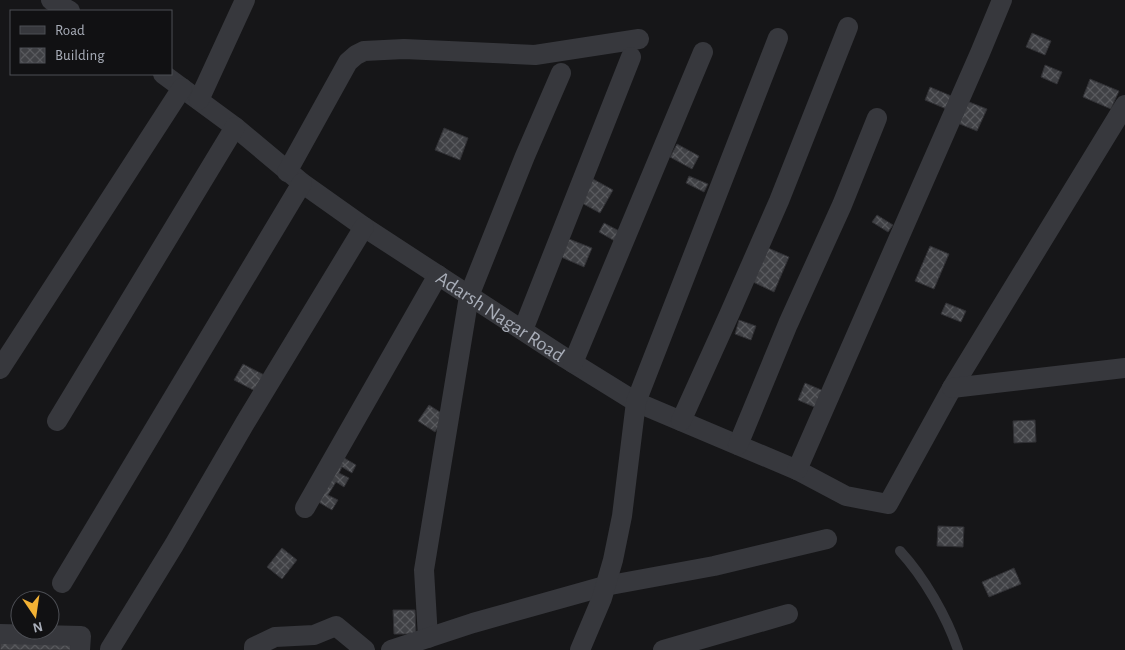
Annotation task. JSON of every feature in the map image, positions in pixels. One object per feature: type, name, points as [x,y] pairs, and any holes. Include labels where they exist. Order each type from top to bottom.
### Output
[{"type":"street","points":[[51,0],[68,10]]},
{"type":"street","points":[[200,100],[245,0]]},
{"type":"street","points":[[797,470],[1002,0]]},
{"type":"street","points":[[681,421],[779,201],[848,27]]},
{"type":"street","points":[[580,650],[602,598],[613,560],[622,516],[636,402],[778,38]]},
{"type":"street","points":[[62,583],[295,178],[348,62],[356,55],[364,51],[404,49],[535,55],[635,48],[522,330]]},
{"type":"street","points":[[574,363],[704,52]]},
{"type":"street","points":[[428,638],[424,570],[469,296],[525,156],[561,73]]},
{"type":"street","name":"Adarsh Nagar Road","points":[[163,75],[235,127],[295,178],[364,227],[636,402],[797,470],[846,496],[888,504],[952,388]]},
{"type":"street","points":[[0,369],[182,88]]},
{"type":"street","points":[[952,388],[1125,105]]},
{"type":"street","points":[[738,445],[788,324],[842,205],[877,118]]},
{"type":"street","points":[[57,421],[235,127]]},
{"type":"street","points":[[111,650],[245,423],[364,227]]},
{"type":"street","points":[[305,508],[438,275]]},
{"type":"street","points":[[952,388],[1125,368]]},
{"type":"street","points":[[391,650],[473,623],[606,586],[714,566],[827,539]]},
{"type":"street","points":[[663,650],[788,614]]},
{"type":"street","points":[[254,650],[254,647],[275,637],[314,635],[336,626],[365,650]]},
{"type":"street","points":[[0,634],[81,636],[80,650]]},
{"type":"lane","points":[[900,551],[913,565],[924,582],[952,633],[958,650]]},
{"type":"building","points":[[1032,33],[1051,41],[1045,55],[1026,47]]},
{"type":"building","points":[[1045,65],[1062,72],[1057,84],[1041,77]]},
{"type":"building","points":[[1090,79],[1119,91],[1111,109],[1083,97]]},
{"type":"building","points":[[930,87],[956,98],[951,111],[925,100]]},
{"type":"building","points":[[964,100],[987,109],[977,131],[955,122]]},
{"type":"building","points":[[444,128],[468,138],[460,160],[435,150]]},
{"type":"building","points":[[677,144],[699,156],[692,169],[670,157]]},
{"type":"building","points":[[689,176],[708,184],[704,192],[686,183]]},
{"type":"building","points":[[593,179],[613,190],[600,213],[580,202]]},
{"type":"building","points":[[877,215],[893,225],[888,232],[872,222]]},
{"type":"building","points":[[604,223],[625,234],[620,244],[599,232]]},
{"type":"building","points":[[569,239],[592,248],[584,267],[561,257]]},
{"type":"building","points":[[930,246],[949,254],[934,289],[915,281]]},
{"type":"building","points":[[768,248],[789,257],[774,292],[753,282]]},
{"type":"building","points":[[946,303],[966,311],[961,322],[941,314]]},
{"type":"building","points":[[739,320],[756,326],[751,340],[735,334]]},
{"type":"building","points":[[243,364],[270,378],[261,394],[234,380]]},
{"type":"building","points":[[805,383],[826,392],[819,409],[798,400]]},
{"type":"building","points":[[429,405],[446,416],[435,432],[418,421]]},
{"type":"building","points":[[1035,420],[1036,442],[1014,443],[1013,421]]},
{"type":"building","points":[[341,456],[356,465],[352,473],[342,467],[339,473],[349,478],[344,487],[336,482],[328,495],[338,500],[332,510],[315,500]]},
{"type":"building","points":[[938,526],[964,527],[963,547],[937,546]]},
{"type":"building","points":[[282,548],[297,560],[282,579],[267,567]]},
{"type":"building","points":[[1014,568],[1021,584],[989,597],[982,582]]},
{"type":"building","points":[[393,610],[415,610],[416,634],[394,634]]},
{"type":"building","points":[[0,641],[71,643],[71,650],[0,650]]}]
